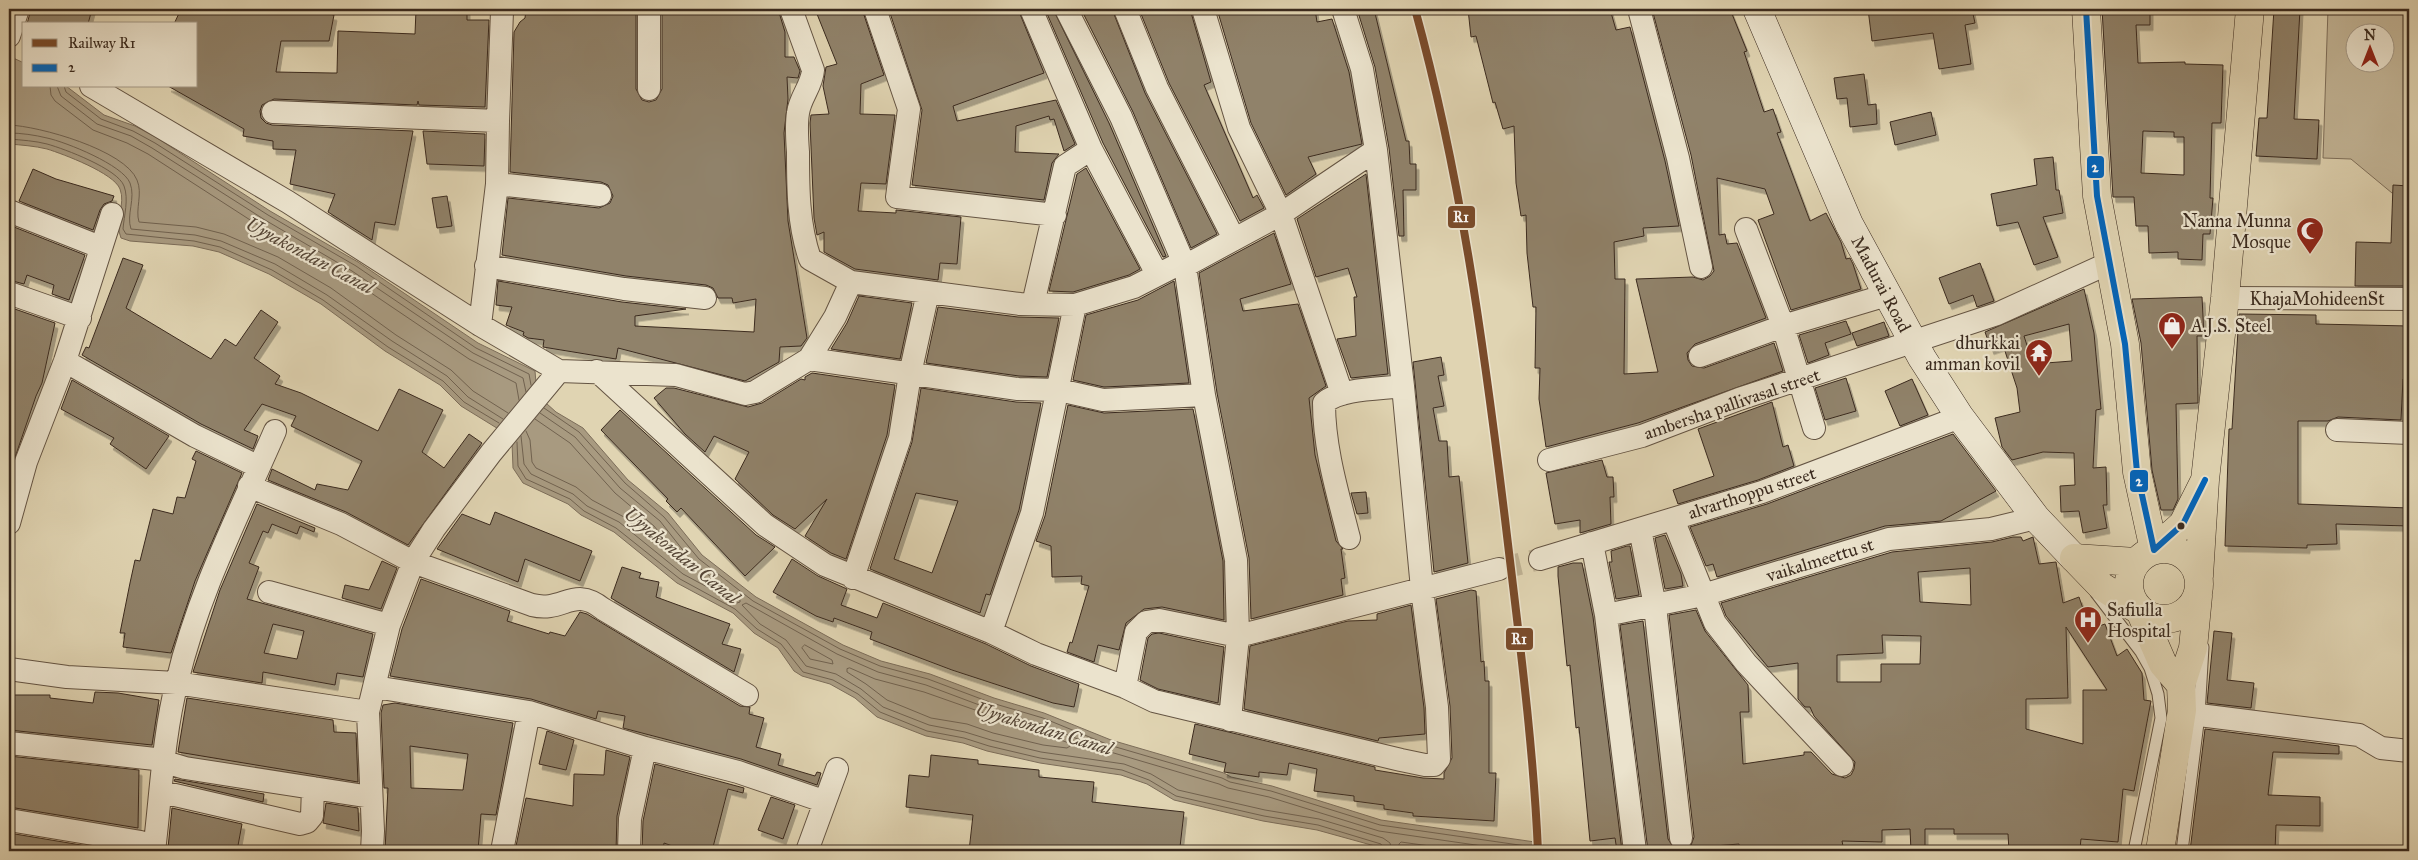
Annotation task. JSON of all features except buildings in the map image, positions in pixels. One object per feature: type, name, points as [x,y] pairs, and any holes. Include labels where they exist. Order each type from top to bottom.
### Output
[{"type":"main road","name":"Madurai Road","points":[[1758,9],[1849,224],[1912,341],[1960,418],[2036,518],[2101,586],[2140,611]]},
{"type":"main road","points":[[2086,9],[2097,196],[2125,344],[2145,556]]},
{"type":"main road","points":[[2160,851],[2187,703],[2193,648],[2205,480],[2225,298],[2250,9]]},
{"type":"main road","points":[[2187,703],[2163,664],[2140,611],[2133,603],[2128,582],[2145,556],[2183,524],[2205,480]]},
{"type":"main road","points":[[2074,558],[2145,556],[2165,549],[2182,554],[2194,565],[2198,586],[2192,606],[2184,614],[2173,619],[2161,620],[2150,617],[2140,611]]},
{"type":"street","points":[[18,9],[9,37],[22,45]]},
{"type":"street","points":[[648,9],[649,89]]},
{"type":"street","points":[[791,9],[813,70],[813,79],[800,102],[797,114],[798,192],[802,236],[810,259],[851,282],[1033,304],[1075,304],[1134,287],[1173,267],[1185,266],[1281,214],[1376,150]]},
{"type":"street","points":[[875,9],[909,109],[897,197],[1054,215]]},
{"type":"street","points":[[1031,9],[1091,148],[1157,274]]},
{"type":"street","points":[[1066,9],[1121,116],[1185,266],[1204,395],[1236,560],[1238,636],[1230,720]]},
{"type":"street","points":[[1125,9],[1157,88],[1234,239]]},
{"type":"street","points":[[1202,9],[1240,128],[1281,214],[1342,394]]},
{"type":"street","points":[[597,371],[765,525],[825,565],[853,578],[991,632],[1036,654],[1125,687],[1154,701],[1425,766],[1434,765],[1439,759],[1437,708],[1422,589],[1403,386],[1376,150],[1362,69],[1343,9]]},
{"type":"street","points":[[1639,9],[1678,158],[1701,267]]},
{"type":"street","points":[[480,325],[497,184],[502,10]]},
{"type":"street","points":[[94,88],[288,202],[480,325],[559,371],[676,375],[745,394],[761,389],[809,359],[835,317],[851,282]]},
{"type":"street","points":[[274,112],[498,121]]},
{"type":"street","points":[[1033,304],[1065,166],[1091,148]]},
{"type":"street","points":[[497,184],[600,195]]},
{"type":"street","points":[[9,211],[100,248]]},
{"type":"street","points":[[9,523],[26,462],[80,318],[112,214]]},
{"type":"street","points":[[1746,229],[1783,326],[1814,428]]},
{"type":"street","name":"ambersha pallivasal street","points":[[1549,460],[1642,436],[1739,399],[1997,314],[2109,263]]},
{"type":"street","points":[[486,266],[624,289],[705,298]]},
{"type":"street","points":[[853,578],[900,438],[910,374],[928,292]]},
{"type":"street","points":[[9,294],[80,318]]},
{"type":"street","points":[[1700,356],[1783,326],[1887,295]]},
{"type":"street","name":"KhajaMohideenSt","points":[[2225,298],[2409,300]]},
{"type":"street","points":[[991,632],[1032,513],[1059,390],[1075,304]]},
{"type":"street","points":[[809,359],[1018,389],[1059,390],[1103,400],[1204,395]]},
{"type":"street","points":[[65,361],[195,436],[254,476],[413,562],[543,608],[552,608],[578,598],[592,600],[603,610],[747,695]]},
{"type":"street","points":[[372,851],[368,712],[389,625],[413,562],[434,529],[491,453],[559,371]]},
{"type":"street","points":[[1349,538],[1334,480],[1324,425],[1324,403],[1329,398],[1342,394],[1403,386]]},
{"type":"street","name":"alvarthoppu street","points":[[1540,559],[1762,492],[1960,418]]},
{"type":"street","points":[[2337,430],[2409,433]]},
{"type":"street","points":[[9,820],[141,842],[152,851],[162,792],[163,762],[176,683],[193,621],[275,431]]},
{"type":"street","name":"vaikalmeettu st","points":[[1606,615],[1703,595],[1889,539],[1992,529],[2036,518]]},
{"type":"street","points":[[1673,519],[1714,623],[1746,664],[1842,765]]},
{"type":"street","points":[[1640,529],[1655,606],[1681,838]]},
{"type":"street","points":[[1592,543],[1606,615],[1635,851]]},
{"type":"street","points":[[1125,687],[1136,632],[1146,622],[1158,620],[1238,636],[1499,569]]},
{"type":"street","points":[[269,592],[389,625]]},
{"type":"street","points":[[9,669],[67,677],[176,683],[368,712]]},
{"type":"street","points":[[375,687],[529,712],[644,748],[738,772],[823,802]]},
{"type":"street","points":[[2187,703],[2360,735],[2381,748],[2409,752]]},
{"type":"street","points":[[502,851],[529,712]]},
{"type":"street","points":[[9,743],[103,752],[163,762],[185,768],[371,797]]},
{"type":"street","points":[[629,851],[630,818],[644,748]]},
{"type":"street","points":[[807,851],[836,769]]},
{"type":"street","points":[[162,792],[300,824],[308,822],[312,816],[313,788]]},
{"type":"lane","points":[[2074,558],[2092,588],[2150,668],[2158,694],[2161,718],[2134,847]]},
{"type":"lane","points":[[2182,851],[2187,703]]},
{"type":"shaded area","points":[[2328,9],[2409,9],[2409,191],[2392,193],[2351,159],[2323,158]]},
{"type":"water","name":"Uyyakondan Canal","points":[[9,56],[22,62],[22,88],[69,88],[104,115],[135,126],[157,138],[270,211],[358,262],[478,343],[535,371],[537,395],[556,412],[583,428],[628,480],[668,513],[702,555],[756,597],[843,645],[881,661],[930,674],[994,698],[1044,713],[1111,740],[1224,773],[1231,777],[1272,786],[1381,820],[1535,842],[1558,851],[1393,851],[1317,830],[1263,821],[1174,800],[1147,784],[1121,775],[1040,763],[987,751],[963,743],[926,736],[877,717],[855,698],[830,684],[802,676],[794,671],[778,648],[754,633],[733,613],[677,583],[614,532],[581,515],[568,504],[523,483],[513,468],[512,443],[500,430],[461,406],[440,385],[385,351],[321,304],[269,274],[219,252],[193,246],[130,241],[121,238],[119,226],[122,201],[120,189],[116,183],[87,165],[54,151],[9,144]]},
{"type":"tunnel","points":[[1499,569],[1540,559]]},
{"type":"rail line","name":"R1","points":[[1415,9],[1446,135],[1479,326],[1525,685],[1538,851]]},
{"type":"transit line","name":"2","points":[[2086,9],[2097,196],[2125,344],[2137,472],[2154,550],[2183,524],[2205,480]]},
{"type":"place","name":"Nanna Munna Mosque","points":[[2310,255]]},
{"type":"place","name":"A.J.S. Steel","points":[[2172,350]]},
{"type":"place","name":"dhurkkai amman kovil","points":[[2039,377]]},
{"type":"place","name":"Safiulla Hospital","points":[[2088,644]]}]
